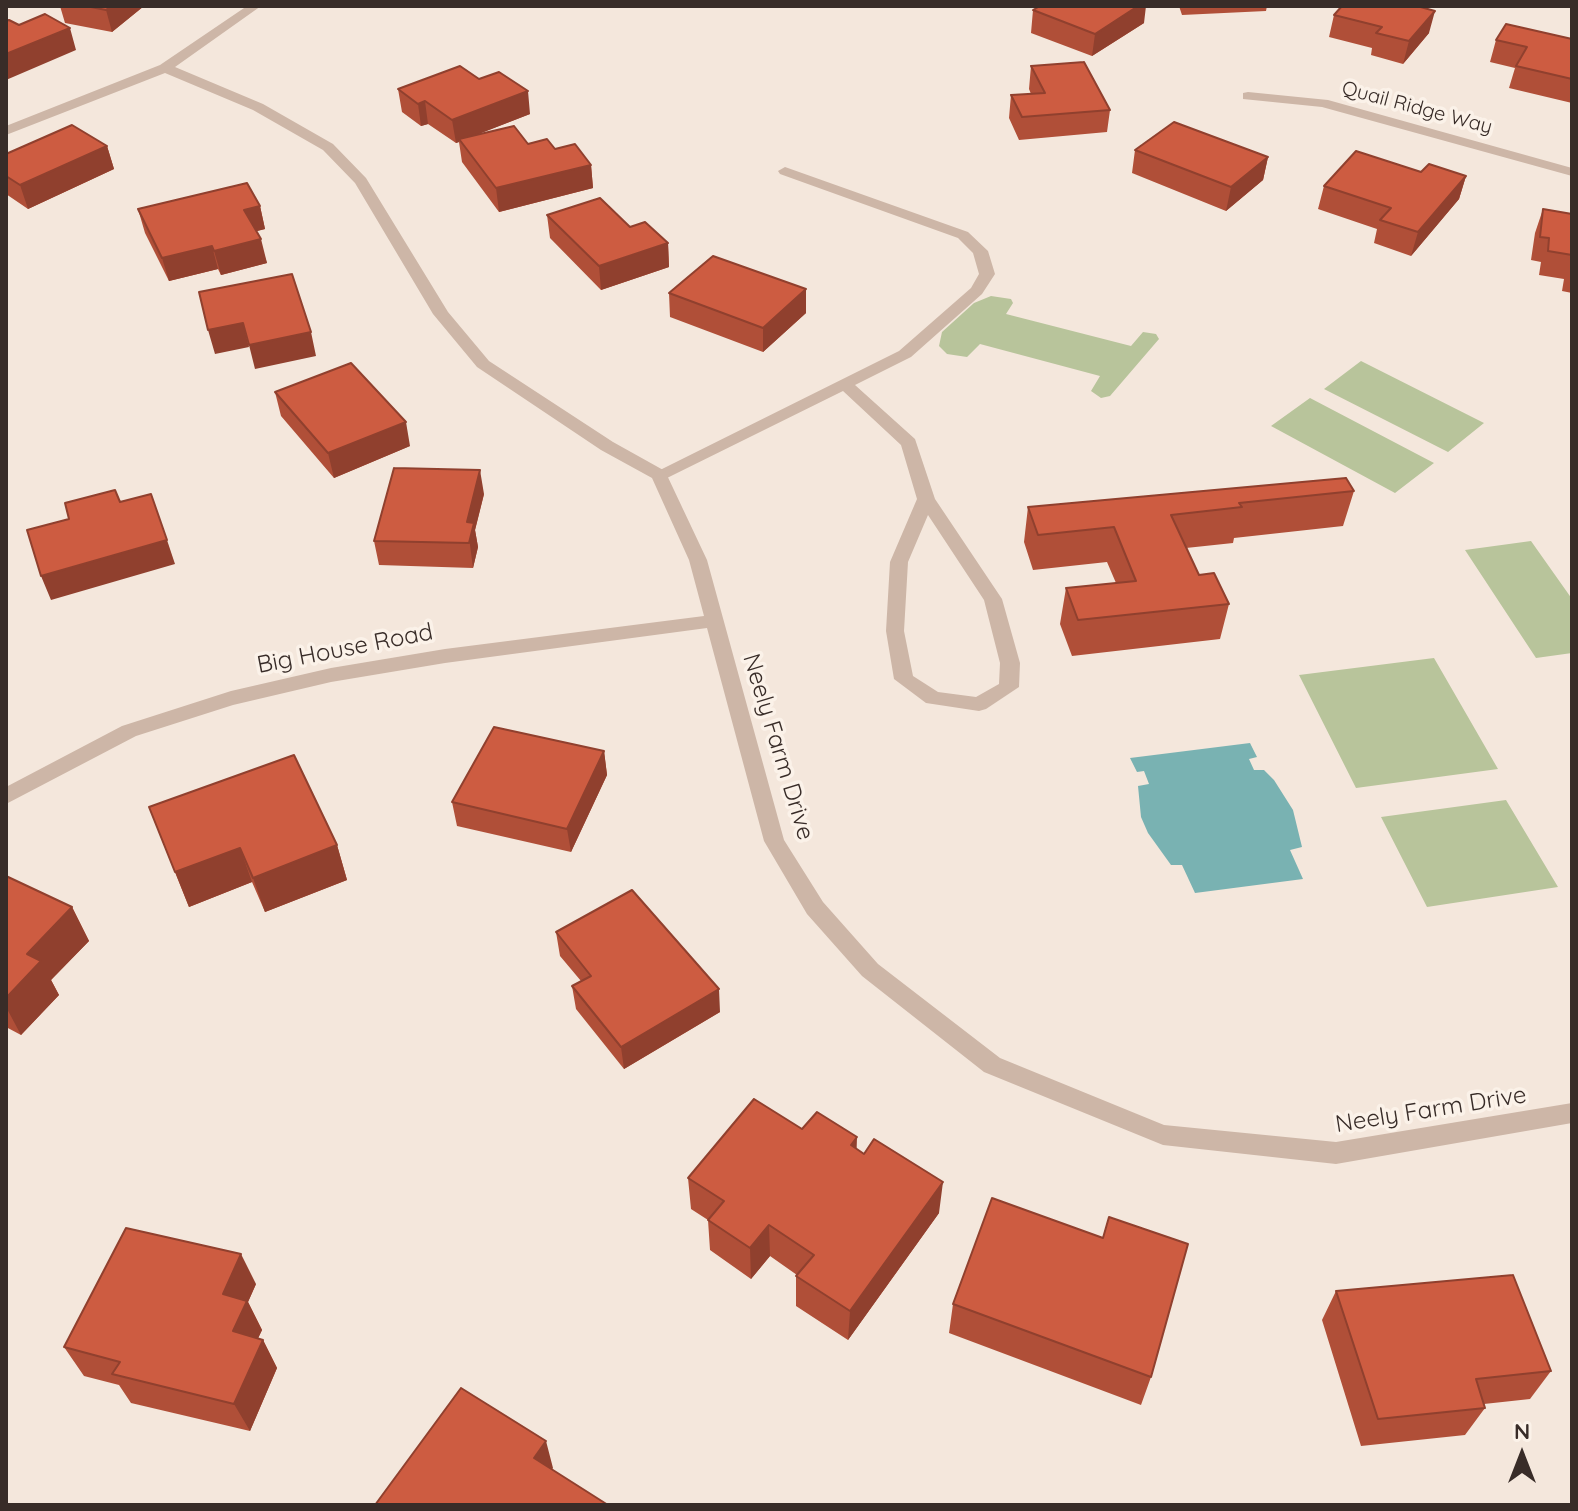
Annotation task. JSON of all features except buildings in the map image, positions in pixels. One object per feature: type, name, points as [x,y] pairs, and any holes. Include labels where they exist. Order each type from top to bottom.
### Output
[{"type":"street","points":[[6,131],[165,68],[255,6]]},
{"type":"street","points":[[165,68],[258,107],[328,147],[361,181],[441,314],[483,364],[607,446],[659,475],[905,354],[977,291],[987,274],[980,251],[963,235],[785,171]]},
{"type":"street","name":"Quail Ridge Way","points":[[1248,96],[1323,103],[1572,172]]},
{"type":"street","points":[[845,384],[909,443],[926,499],[993,599],[1010,663],[1009,687],[979,704],[933,698],[904,679],[895,631],[899,562],[926,499]]},
{"type":"street","name":"Neely Farm Drive","points":[[659,475],[698,560],[774,841],[815,908],[870,970],[992,1065],[1163,1135],[1336,1153],[1572,1113]]},
{"type":"street","name":"Big House Road","points":[[6,796],[129,731],[231,698],[331,675],[445,656],[713,621]]},
{"type":"green space","points":[[991,296],[1011,299],[1013,303],[1006,314],[1131,346],[1143,332],[1156,334],[1159,339],[1110,396],[1101,398],[1091,391],[1100,376],[980,344],[967,357],[947,354],[939,346],[942,332],[974,303]]},
{"type":"green space","points":[[1361,361],[1484,423],[1448,452],[1324,389]]},
{"type":"green space","points":[[1310,398],[1434,463],[1395,493],[1271,426]]},
{"type":"green space","points":[[1531,541],[1572,599],[1572,653],[1536,658],[1465,550]]},
{"type":"green space","points":[[1434,658],[1498,769],[1356,788],[1299,675]]},
{"type":"green space","points":[[1506,800],[1558,887],[1427,907],[1381,817]]},
{"type":"water","points":[[1250,743],[1257,757],[1249,759],[1254,770],[1264,770],[1274,780],[1293,810],[1302,847],[1290,850],[1303,879],[1195,893],[1182,865],[1171,865],[1148,833],[1141,817],[1138,786],[1149,784],[1144,771],[1137,772],[1130,758]]}]
